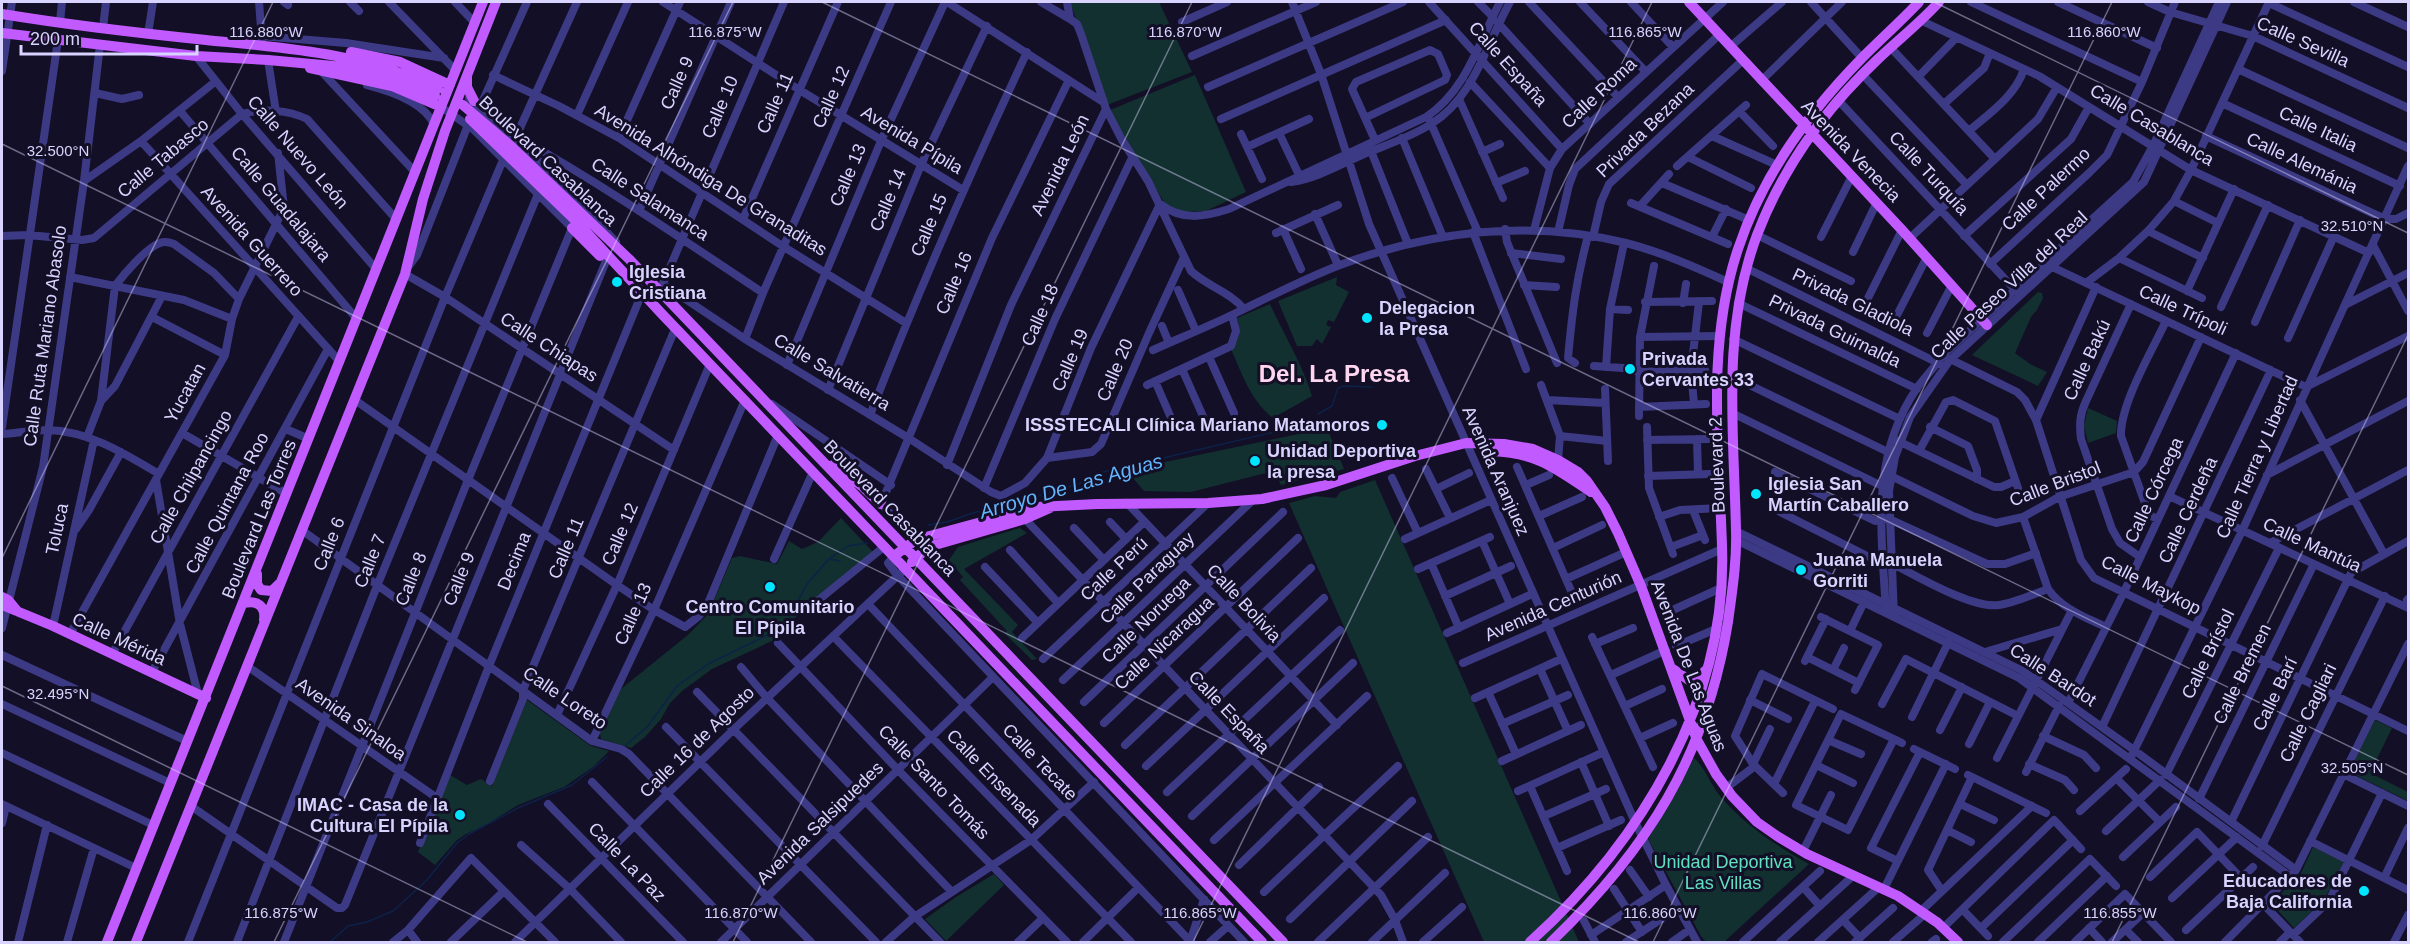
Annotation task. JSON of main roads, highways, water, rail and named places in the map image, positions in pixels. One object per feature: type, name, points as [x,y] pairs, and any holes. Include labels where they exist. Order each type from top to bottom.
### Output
[{"type":"main road","name":"Boulevard Las Torres","points":[[107,942],[187,741],[202,696],[244,603],[483,2]]},
{"type":"main road","points":[[139,941],[406,271],[423,199],[458,110],[460,92],[467,73],[496,2]]},
{"type":"main road","name":"Avenida Venecia","points":[[1689,2],[1877,202],[1985,323]]},
{"type":"main road","name":"Boulevard 2","points":[[1530,942],[1587,887],[1635,822],[1671,762],[1702,688],[1716,629],[1722,549],[1718,374],[1720,336],[1728,282],[1749,220],[1777,165],[1862,58],[1919,2]]},
{"type":"main road","name":"Boulevard 2","points":[[1551,942],[1608,884],[1643,836],[1676,784],[1696,740],[1713,692],[1733,590],[1736,536],[1731,376],[1733,339],[1746,268],[1757,235],[1807,129],[1862,74],[1922,21],[1939,2]]},
{"type":"main road","points":[[6,15],[148,34],[262,41],[325,72],[393,86],[441,107]]},
{"type":"main road","points":[[4,34],[196,56],[268,60],[294,56],[317,48],[373,55],[418,69],[450,85]]},
{"type":"main road","points":[[294,56],[355,68],[436,92]]},
{"type":"main road","points":[[467,73],[466,84],[477,104]]},
{"type":"main road","name":"Boulevard Casablanca","points":[[458,110],[512,147],[661,287],[757,393],[1283,942]]},
{"type":"main road","name":"Boulevard Casablanca","points":[[458,110],[595,240],[675,328],[885,546],[894,556],[902,572],[1262,942]]},
{"type":"main road","points":[[572,228],[606,261],[622,272]]},
{"type":"main road","name":"Avenida De Las Aguas","points":[[1024,515],[1037,507],[1253,500],[1353,477],[1415,456],[1464,447],[1514,445],[1558,460],[1578,472],[1587,481],[1613,521],[1671,648],[1672,669],[1696,740],[1726,788],[1768,830],[1803,852],[1882,888],[1923,912],[1958,942]]},
{"type":"main road","name":"Avenida De Las Aguas","points":[[1464,447],[1503,451],[1530,457],[1560,470],[1597,496]]},
{"type":"main road","points":[[815,453],[863,487],[881,504]]},
{"type":"main road","points":[[894,556],[919,539],[1024,515]]},
{"type":"main road","points":[[902,572],[926,549],[1024,515]]},
{"type":"main road","points":[[258,568],[257,584],[261,590],[272,591],[282,580]]},
{"type":"main road","name":"Calle Mérida","points":[[4,602],[17,611],[202,696]]},
{"type":"main road","points":[[244,603],[255,602],[262,607],[265,614],[262,629]]},
{"type":"main road","points":[[1672,669],[1690,681],[1698,678],[1707,669]]},
{"type":"waterway","points":[[1318,414],[1332,406],[1338,388],[1344,386],[1372,387]]},
{"type":"waterway","name":"Arroyo De Las Aguas","points":[[928,525],[947,522],[976,512],[993,510],[1081,483],[1099,473],[1283,430]]},
{"type":"waterway","points":[[830,558],[848,546],[867,543]]},
{"type":"waterway","name":"Arroyo De Las Aguas","points":[[626,745],[647,727],[678,685],[710,663],[784,627],[807,584],[829,559],[840,561]]},
{"type":"waterway","name":"Arroyo De Las Aguas","points":[[330,942],[348,926],[367,922],[393,911],[426,881],[457,843],[469,834],[518,808],[572,785],[607,757]]},
{"type":"place","name":"Iglesia Cristiana","points":[[617,282]]},
{"type":"place","name":"Delegacion la Presa","points":[[1367,318]]},
{"type":"place","name":"Privada Cervantes 33","points":[[1630,369]]},
{"type":"place","name":"ISSSTECALI Clínica Mariano Matamoros","points":[[1382,425]]},
{"type":"place","name":"Unidad Deportiva la presa","points":[[1255,461]]},
{"type":"place","name":"Iglesia San Martín Caballero","points":[[1756,494]]},
{"type":"place","name":"Juana Manuela Gorriti","points":[[1801,570]]},
{"type":"place","name":"Centro Comunitario El Pípila","points":[[770,587]]},
{"type":"place","name":"IMAC - Casa de la Cultura El Pípila","points":[[460,815]]},
{"type":"place","name":"Educadores de Baja California","points":[[2364,891]]},
{"type":"district","name":"Del. La Presa","points":[[1334,373]]},
{"type":"park label","name":"Unidad Deportiva Las Villas","points":[[1723,872]]}]
